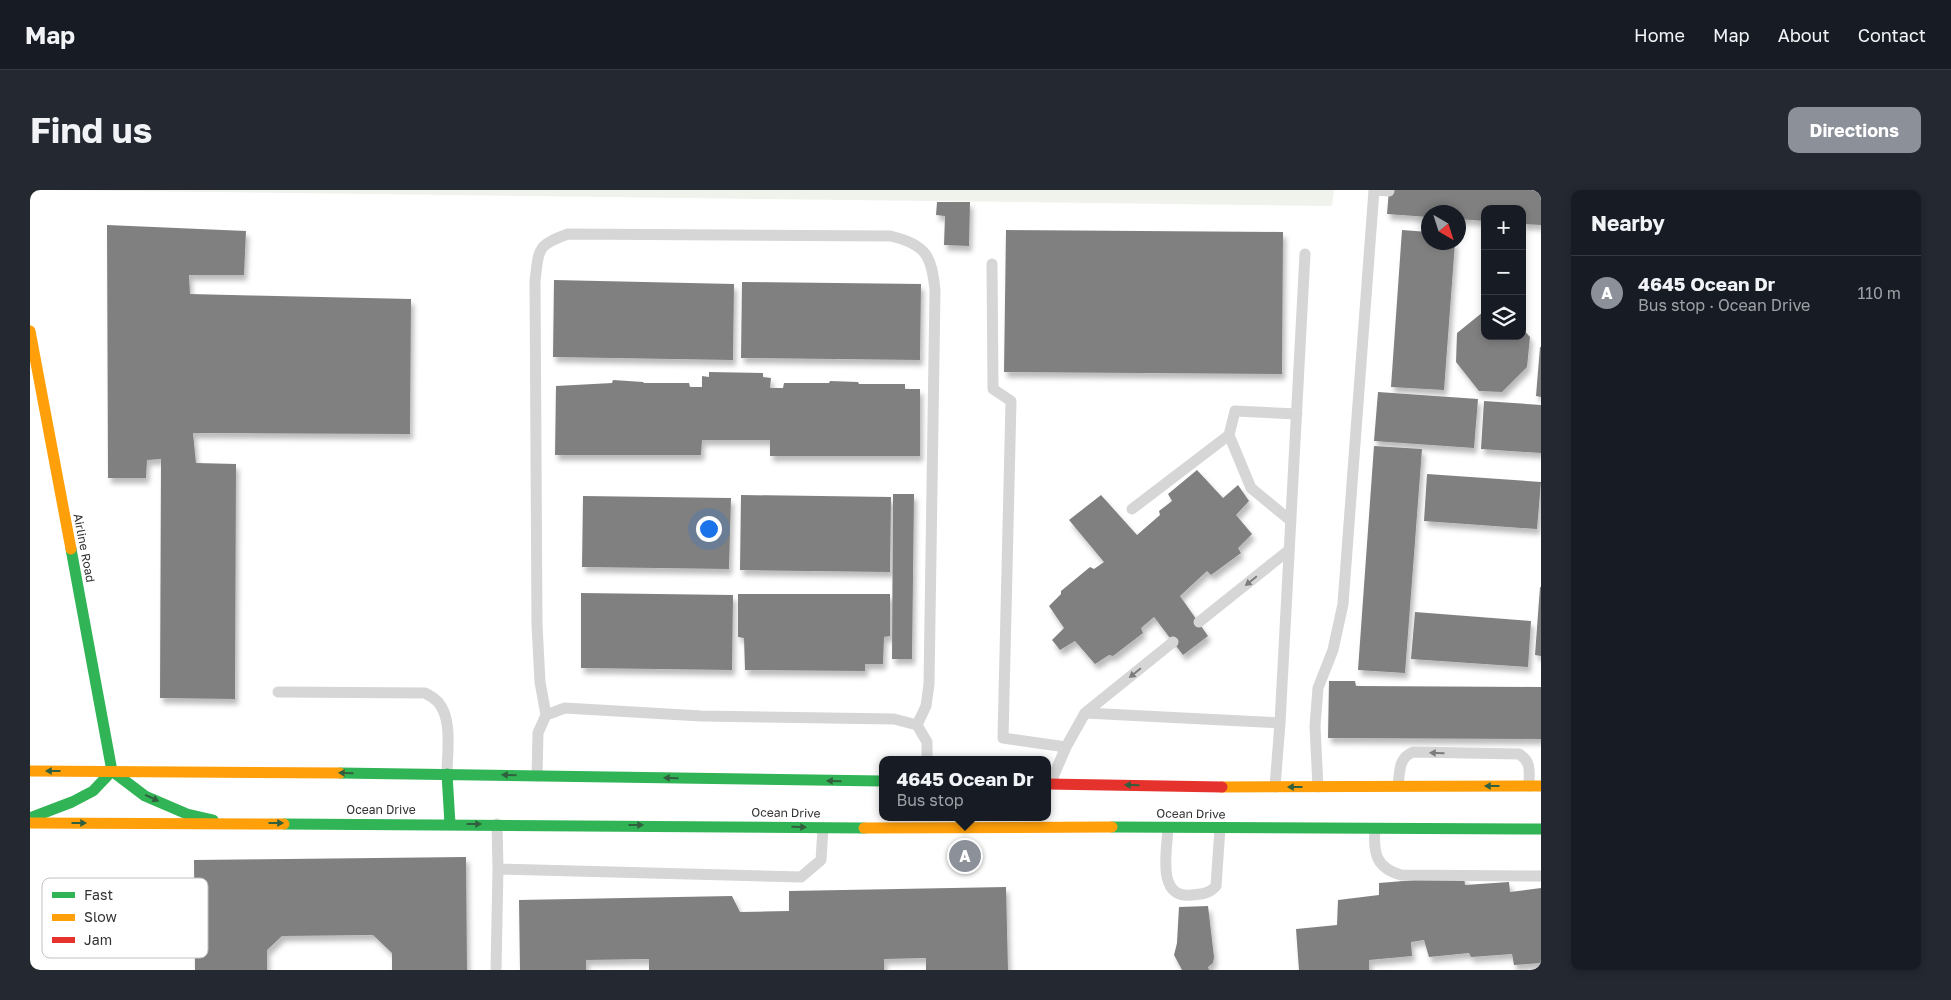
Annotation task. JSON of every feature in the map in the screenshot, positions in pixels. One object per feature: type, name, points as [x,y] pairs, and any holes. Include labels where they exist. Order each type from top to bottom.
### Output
[{"type":"main road","name":"Airline Road","points":[[30,331],[112,771]]},
{"type":"main road","points":[[30,771],[447,774],[879,781]]},
{"type":"main road","points":[[30,818],[72,802],[93,791],[112,771]]},
{"type":"main road","points":[[112,771],[145,796],[188,814],[227,823]]},
{"type":"main road","points":[[447,774],[450,824]]},
{"type":"main road","points":[[1051,784],[1231,791],[1275,787],[1318,787],[1372,791],[1398,786],[1535,786]]},
{"type":"main road","name":"Ocean Drive","points":[[30,823],[497,824],[823,828],[1043,822],[1168,827],[1222,824],[1375,824],[1541,829]]},
{"type":"lane","points":[[1318,787],[1315,726],[1318,688],[1333,650],[1343,604],[1374,190],[1389,191]]},
{"type":"lane","points":[[537,776],[538,733],[546,715],[540,682],[536,625],[534,281],[538,252],[550,240],[568,234],[890,236],[909,240],[925,253],[933,269],[935,291],[928,684],[926,706],[917,725]]},
{"type":"lane","points":[[1275,787],[1305,254]]},
{"type":"lane","points":[[992,264],[993,388],[1011,401],[1003,738],[1066,748]]},
{"type":"lane","points":[[1132,509],[1228,435],[1235,411],[1297,414]]},
{"type":"lane","points":[[1228,435],[1251,488],[1291,521]]},
{"type":"lane","points":[[1199,622],[1289,550]]},
{"type":"lane","points":[[1051,780],[1085,713],[1173,642]]},
{"type":"lane","points":[[278,692],[425,693],[438,702],[445,715],[447,774]]},
{"type":"lane","points":[[546,715],[565,708],[701,716],[894,719],[917,725],[927,742],[927,756]]},
{"type":"lane","points":[[1085,713],[1280,723]]},
{"type":"lane","points":[[1398,786],[1402,761],[1406,755],[1413,752],[1519,754],[1526,759],[1535,786]]},
{"type":"lane","points":[[496,970],[497,824]]},
{"type":"lane","points":[[1168,827],[1166,875],[1170,888],[1177,894],[1184,896],[1206,894],[1216,886],[1222,824]]},
{"type":"lane","points":[[1375,824],[1375,846],[1379,862],[1392,872],[1401,875],[1541,876]]},
{"type":"lane","points":[[498,869],[801,877],[821,860],[823,828]]},
{"type":"shaded area","points":[[45,190],[1334,190],[1332,206]]},
{"type":"building","points":[[1389,190],[1541,190],[1541,225],[1526,224],[1526,205],[1481,205],[1481,221],[1466,220],[1466,205],[1421,205],[1421,216],[1387,214]]},
{"type":"building","points":[[937,202],[970,202],[969,246],[944,245],[945,216],[936,215]]},
{"type":"building","points":[[107,225],[246,231],[244,275],[189,275],[190,294],[411,299],[410,434],[193,433],[196,463],[236,464],[235,699],[160,698],[161,459],[147,460],[146,478],[108,478]]},
{"type":"building","points":[[1006,230],[1283,232],[1282,374],[1004,372]]},
{"type":"building","points":[[1402,230],[1421,231],[1421,250],[1454,250],[1444,390],[1391,387]]},
{"type":"building","points":[[554,280],[734,284],[733,360],[553,357]]},
{"type":"building","points":[[742,282],[921,284],[920,360],[741,358]]},
{"type":"building","points":[[1481,314],[1481,340],[1526,340],[1526,332],[1530,337],[1527,367],[1502,392],[1479,391],[1456,362],[1457,333]]},
{"type":"building","points":[[1541,347],[1541,397],[1536,396]]},
{"type":"building","points":[[709,372],[763,373],[763,377],[771,378],[770,388],[783,388],[784,383],[829,383],[830,381],[858,382],[859,384],[905,384],[905,389],[920,389],[920,456],[770,456],[770,440],[702,440],[701,455],[555,455],[556,386],[612,383],[613,380],[644,383],[689,383],[690,387],[702,387],[702,376],[709,377]]},
{"type":"building","points":[[1378,392],[1478,399],[1474,448],[1374,441]]},
{"type":"building","points":[[1484,401],[1541,405],[1541,453],[1481,449]]},
{"type":"building","points":[[1374,446],[1422,449],[1405,673],[1358,670]]},
{"type":"building","points":[[1197,470],[1223,498],[1238,485],[1249,501],[1236,515],[1252,534],[1238,548],[1241,553],[1211,575],[1207,571],[1180,596],[1208,636],[1183,655],[1154,617],[1141,628],[1143,633],[1113,656],[1109,655],[1095,664],[1075,641],[1060,650],[1052,640],[1064,628],[1049,606],[1061,594],[1061,591],[1090,567],[1094,569],[1104,562],[1069,520],[1101,495],[1137,535],[1160,515],[1159,511],[1172,501],[1168,494]]},
{"type":"building","points":[[1427,474],[1541,482],[1537,529],[1424,521]]},
{"type":"building","points":[[893,494],[914,494],[912,659],[892,659]]},
{"type":"building","points":[[741,495],[891,497],[890,572],[740,570]]},
{"type":"building","points":[[583,496],[731,498],[729,569],[582,567]]},
{"type":"building","points":[[1541,587],[1541,656],[1535,655]]},
{"type":"building","points":[[581,593],[733,595],[732,670],[581,668]]},
{"type":"building","points":[[738,594],[890,594],[890,636],[884,637],[883,664],[865,664],[865,671],[745,670],[744,638],[738,637]]},
{"type":"building","points":[[1415,612],[1531,621],[1528,667],[1411,659]]},
{"type":"building","points":[[1329,681],[1355,681],[1356,686],[1541,687],[1541,739],[1328,738]]},
{"type":"building","points":[[466,857],[467,970],[392,970],[392,953],[373,935],[282,936],[267,950],[267,970],[195,970],[195,958],[208,958],[208,878],[194,878],[194,860]]},
{"type":"building","points":[[1464,876],[1465,885],[1509,882],[1510,892],[1541,888],[1541,963],[1514,965],[1512,954],[1471,957],[1469,953],[1429,957],[1424,940],[1411,942],[1412,956],[1369,960],[1369,970],[1299,970],[1296,929],[1337,925],[1338,900],[1379,895],[1379,883]]},
{"type":"building","points":[[1006,887],[1008,970],[926,970],[926,958],[884,959],[884,970],[649,970],[649,959],[586,960],[586,970],[520,970],[519,900],[732,896],[740,912],[789,911],[789,891]]},
{"type":"building","points":[[1208,906],[1214,957],[1213,963],[1208,967],[1209,970],[1182,970],[1174,955],[1177,943],[1179,907]]},
{"type":"traffic: fast","points":[[71,549],[112,771],[145,796],[187,814],[213,820]]},
{"type":"traffic: fast","points":[[30,818],[72,802],[93,791],[112,771]]},
{"type":"traffic: fast","points":[[340,773],[879,781]]},
{"type":"traffic: fast","points":[[447,774],[450,824]]},
{"type":"traffic: fast","points":[[284,824],[864,828]]},
{"type":"traffic: fast","points":[[1112,827],[1541,829]]},
{"type":"traffic: slow","points":[[30,331],[71,549]]},
{"type":"traffic: slow","points":[[30,771],[340,773]]},
{"type":"traffic: slow","points":[[1222,787],[1541,786]]},
{"type":"traffic: slow","points":[[30,823],[284,824]]},
{"type":"traffic: slow","points":[[864,828],[1112,827]]},
{"type":"traffic: jam","points":[[1051,784],[1222,787]]},
{"type":"place","name":"4645 Ocean Dr","points":[[965,856]]}]
